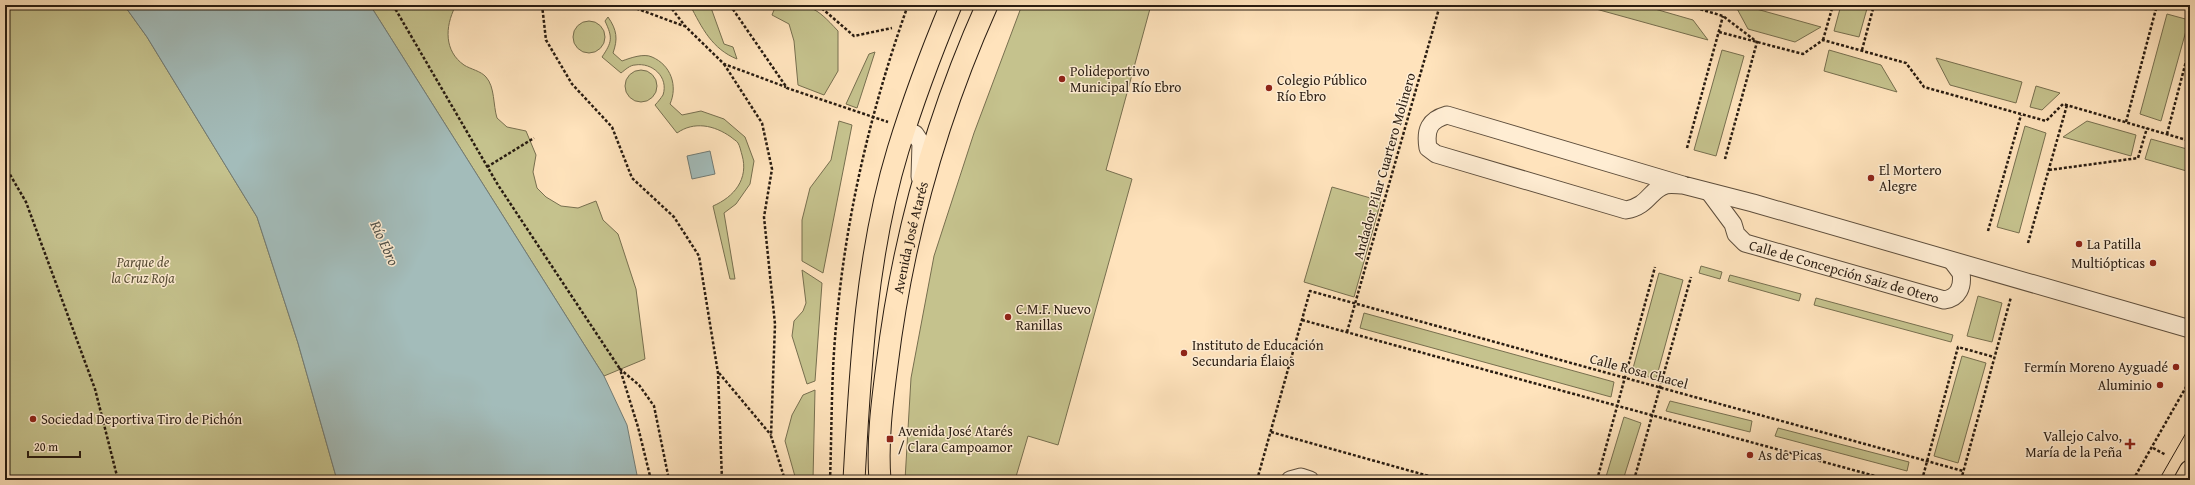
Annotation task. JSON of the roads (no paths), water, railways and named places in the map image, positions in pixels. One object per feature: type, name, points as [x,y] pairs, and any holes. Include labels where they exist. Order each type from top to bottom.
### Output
[{"type":"main road","name":"Avenida José Atarés","points":[[854,480],[858,397],[868,297],[882,216],[897,151],[925,68],[951,5]]},
{"type":"main road","name":"Avenida José Atarés","points":[[880,480],[880,438],[890,342],[903,264],[919,197],[967,52],[987,5]]},
{"type":"main road","points":[[2185,480],[2190,472]]},
{"type":"street","points":[[1683,185],[1666,185],[1658,189],[1638,208],[1626,210],[1436,154],[1428,148],[1426,137],[1430,126],[1436,118],[1447,115],[1710,193],[1753,203],[2190,329]]},
{"type":"street","points":[[905,129],[915,134],[921,143],[919,197]]},
{"type":"street","points":[[1638,172],[1646,180],[1650,190],[1646,202]]},
{"type":"street","name":"Calle de Concepción Saiz de Otero","points":[[1710,193],[1733,224],[1736,234],[1745,243],[1944,300],[1956,296],[1960,288],[1962,273],[1952,261]]},
{"type":"street","points":[[1733,224],[1739,210],[1743,206],[1753,203]]},
{"type":"street","name":"Calle de Concepción Saiz de Otero","points":[[1960,288],[1974,277],[1988,272]]},
{"type":"street","points":[[1290,480],[1301,477],[1310,480]]},
{"type":"water","name":"Río Ebro","points":[[124,5],[370,5],[604,376],[627,425],[638,480],[337,480],[298,343],[257,217],[147,37]]},
{"type":"water","points":[[710,151],[715,174],[692,179],[687,156]]},
{"type":"tram line","points":[[2159,480],[2190,426]]},
{"type":"place","name":"Polideportivo Municipal Río Ebro","points":[[1062,79]]},
{"type":"place","name":"Colegio Público Río Ebro","points":[[1269,88]]},
{"type":"place","name":"El Mortero Alegre","points":[[1871,178]]},
{"type":"place","name":"La Patilla","points":[[2079,244]]},
{"type":"place","name":"Multiópticas","points":[[2153,263]]},
{"type":"place","name":"C.M.F. Nuevo Ranillas","points":[[1008,317]]},
{"type":"place","name":"Instituto de Educación Secundaria Élaios","points":[[1184,353]]},
{"type":"place","name":"Fermín Moreno Ayguadé","points":[[2176,367]]},
{"type":"place","name":"Aluminio","points":[[2160,385]]},
{"type":"place","name":"Sociedad Deportiva Tiro de Pichón","points":[[33,419]]},
{"type":"place","name":"Avenida José Atarés / Clara Campoamor","points":[[890,439]]},
{"type":"place","name":"Vallejo Calvo, María de la Peña","points":[[2130,444]]},
{"type":"place","name":"As de Picas","points":[[1750,455]]},
{"type":"park label","name":"Parque de la Cruz Roja","points":[[143,270]]}]
